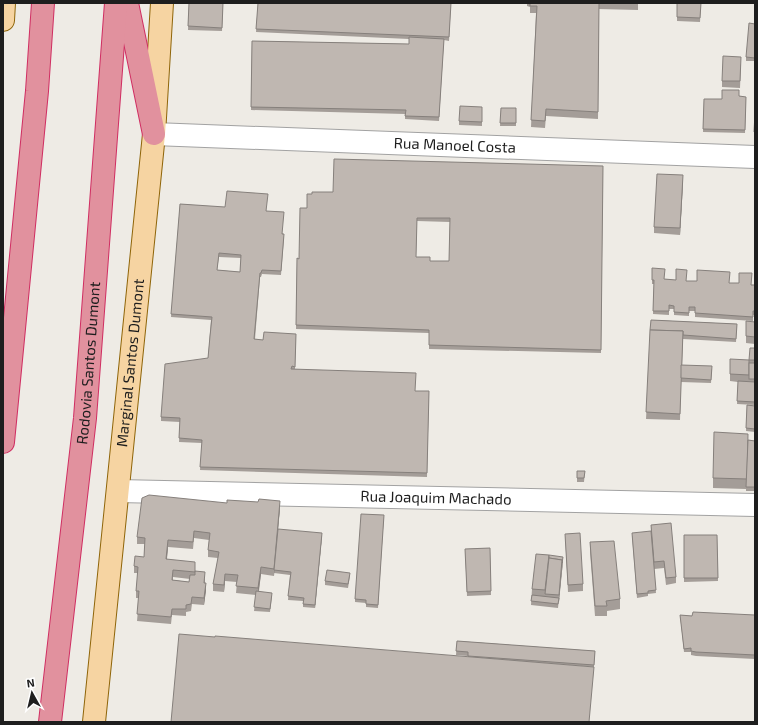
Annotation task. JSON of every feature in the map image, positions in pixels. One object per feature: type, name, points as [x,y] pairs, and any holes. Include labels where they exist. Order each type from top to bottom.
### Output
[{"type":"highway","points":[[3,442],[37,98],[43,3]]},
{"type":"highway","name":"Rodovia Santos Dumont","points":[[50,722],[85,418],[116,3]]},
{"type":"highway","points":[[127,3],[154,134]]},
{"type":"main road","points":[[3,20],[4,3]]},
{"type":"main road","name":"Marginal Santos Dumont","points":[[94,722],[154,134],[162,3]]},
{"type":"street","name":"Rua Manoel Costa","points":[[154,134],[755,157]]},
{"type":"street","name":"Rua Joaquim Machado","points":[[118,490],[755,505]]},
{"type":"building","points":[[189,3],[223,3],[222,28],[188,26]]},
{"type":"building","points":[[258,3],[451,3],[449,37],[256,29]]},
{"type":"building","points":[[530,3],[599,3],[598,112],[546,109],[545,121],[531,120],[537,6],[530,6]]},
{"type":"building","points":[[677,3],[701,3],[700,18],[677,17]]},
{"type":"building","points":[[749,23],[755,24],[755,58],[746,57]]},
{"type":"building","points":[[409,37],[444,39],[439,117],[405,116],[406,110],[251,107],[252,41],[409,44]]},
{"type":"building","points":[[723,56],[741,57],[740,81],[722,81]]},
{"type":"building","points":[[722,90],[739,90],[739,96],[746,97],[745,130],[703,129],[704,99],[722,99]]},
{"type":"building","points":[[460,106],[482,107],[482,122],[459,121]]},
{"type":"building","points":[[501,108],[516,108],[516,123],[500,123]]},
{"type":"building","points":[[334,159],[603,166],[601,350],[429,345],[429,330],[296,325],[297,258],[299,259],[300,208],[307,208],[307,194],[312,194],[312,192],[333,192]],"holes":[[[417,218],[450,218],[449,261],[430,261],[430,257],[416,257]]]},
{"type":"building","points":[[657,174],[683,175],[680,228],[654,227]]},
{"type":"building","points":[[227,191],[268,194],[266,211],[284,212],[281,271],[262,270],[260,273],[254,339],[263,340],[264,332],[296,334],[295,367],[292,366],[291,369],[416,373],[415,391],[429,391],[427,473],[200,467],[202,440],[179,438],[180,418],[161,417],[165,364],[208,358],[212,317],[171,314],[180,204],[225,207]],"holes":[[[219,253],[241,255],[240,272],[217,270]]]},
{"type":"building","points":[[652,268],[665,269],[664,279],[676,280],[676,269],[687,270],[686,281],[697,281],[697,270],[730,272],[729,283],[739,283],[739,273],[752,273],[751,285],[755,285],[755,311],[753,311],[753,317],[695,313],[695,307],[689,307],[689,313],[674,312],[674,306],[669,305],[669,311],[653,311],[654,280],[652,280]]},
{"type":"building","points":[[651,320],[737,324],[736,339],[683,335],[683,331],[650,330]]},
{"type":"building","points":[[746,321],[755,322],[755,337],[746,336]]},
{"type":"building","points":[[650,330],[683,331],[680,414],[646,412]]},
{"type":"building","points":[[750,348],[755,348],[755,360],[749,360]]},
{"type":"building","points":[[730,359],[749,360],[749,375],[730,374]]},
{"type":"building","points":[[749,363],[755,363],[755,379],[749,379]]},
{"type":"building","points":[[681,365],[712,366],[711,380],[681,378]]},
{"type":"building","points":[[738,381],[755,382],[755,402],[737,401]]},
{"type":"building","points":[[747,405],[755,406],[755,429],[746,428]]},
{"type":"building","points":[[714,432],[748,434],[747,479],[713,478]]},
{"type":"building","points":[[748,440],[755,441],[755,487],[746,487]]},
{"type":"building","points":[[577,471],[585,471],[584,478],[577,478]]},
{"type":"building","points":[[149,495],[227,503],[227,500],[258,502],[259,499],[280,501],[274,569],[261,567],[258,588],[236,586],[238,575],[225,574],[224,585],[213,584],[219,552],[208,550],[210,533],[194,531],[193,542],[168,540],[166,559],[195,562],[195,571],[205,572],[204,583],[206,583],[204,598],[192,597],[191,604],[186,605],[186,609],[172,609],[171,617],[137,614],[139,591],[136,591],[138,567],[134,566],[135,556],[144,557],[145,538],[137,537],[142,498]],"holes":[[[173,570],[195,572],[195,575],[190,575],[189,582],[172,580]]]},
{"type":"building","points":[[361,514],[384,515],[378,605],[366,604],[366,600],[355,599]]},
{"type":"building","points":[[671,523],[676,577],[666,578],[664,561],[654,562],[651,525]]},
{"type":"building","points":[[278,529],[322,533],[315,605],[303,604],[304,598],[288,596],[291,572],[274,570]]},
{"type":"building","points":[[651,531],[656,590],[648,591],[648,593],[637,594],[632,533]]},
{"type":"building","points":[[580,533],[583,584],[568,585],[565,534]]},
{"type":"building","points":[[684,535],[717,535],[718,578],[684,578]]},
{"type":"building","points":[[614,541],[620,599],[606,601],[607,606],[595,606],[590,542]]},
{"type":"building","points":[[490,548],[491,591],[467,592],[465,549]]},
{"type":"building","points":[[536,554],[549,555],[545,590],[532,589]]},
{"type":"building","points":[[549,555],[563,557],[562,563],[562,560],[549,558]]},
{"type":"building","points":[[549,558],[562,560],[559,595],[545,594]]},
{"type":"building","points":[[327,570],[350,573],[348,584],[325,581]]},
{"type":"building","points":[[256,591],[272,593],[270,609],[254,607]]},
{"type":"building","points":[[532,595],[559,598],[558,604],[531,601]]},
{"type":"building","points":[[693,612],[755,615],[755,655],[696,652],[691,651],[691,648],[684,649],[680,615],[692,616]]},
{"type":"building","points":[[179,634],[594,667],[589,722],[171,722]]},
{"type":"building","points":[[457,641],[595,651],[594,665],[468,656],[468,652],[456,651]]}]
